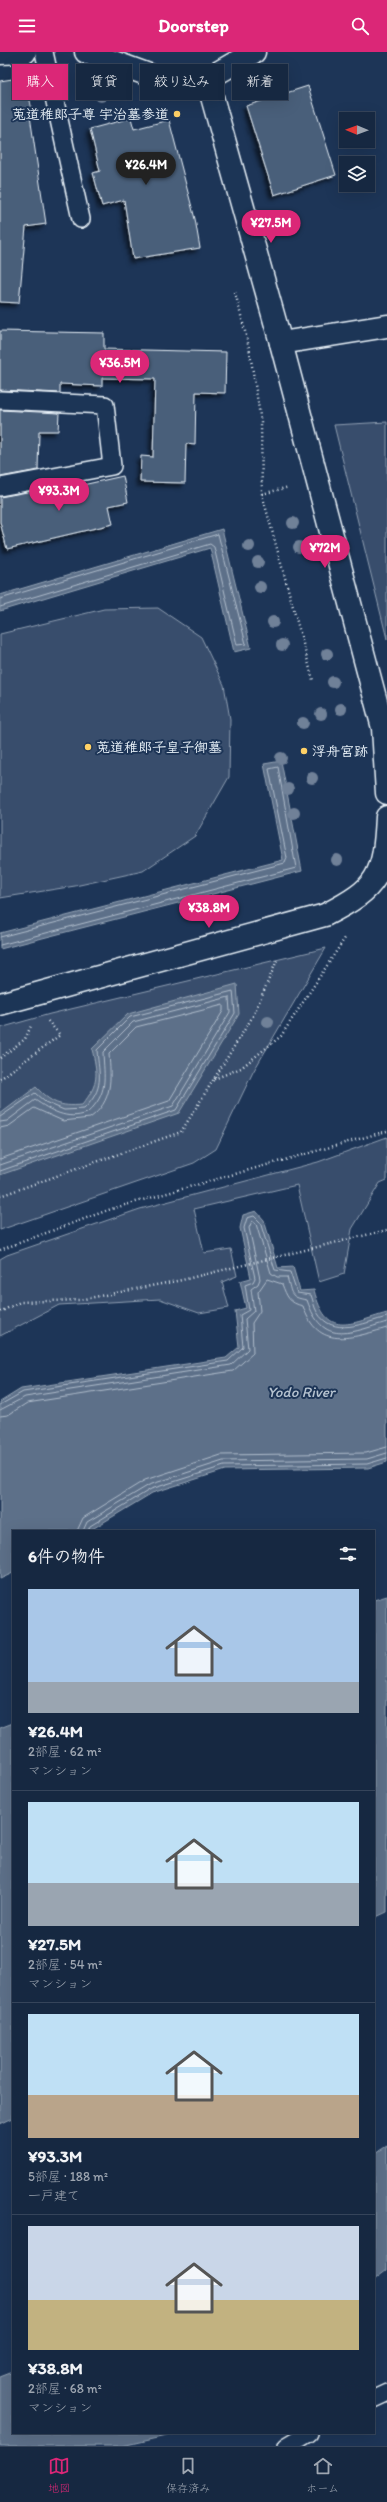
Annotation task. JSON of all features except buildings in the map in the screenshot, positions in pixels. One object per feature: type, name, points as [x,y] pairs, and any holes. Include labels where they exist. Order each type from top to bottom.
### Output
[{"type":"street","points":[[0,54],[25,52]]},
{"type":"street","points":[[86,52],[140,71]]},
{"type":"street","points":[[224,69],[254,52]]},
{"type":"street","points":[[213,100],[281,343],[384,728],[387,793]]},
{"type":"street","points":[[281,343],[387,326]]},
{"type":"street","points":[[0,1004],[325,915],[355,900],[375,880],[385,854],[387,816]]},
{"type":"lane","points":[[44,52],[81,219]]},
{"type":"lane","points":[[0,400],[105,406],[112,466],[0,487]]},
{"type":"lane","points":[[375,2399],[387,2393]]},
{"type":"lane","points":[[287,2446],[308,2434]]},
{"type":"path","points":[[233,286],[249,347],[261,422],[262,494],[314,680]]},
{"type":"path","points":[[214,1079],[241,1068],[281,1036],[345,938],[351,934]]},
{"type":"path","points":[[0,1196],[182,1132],[253,1016],[280,954]]},
{"type":"path","points":[[0,1079],[60,1035],[46,1018]]},
{"type":"path","points":[[0,1058],[26,1039],[33,1022]]},
{"type":"path","points":[[0,1250],[112,1209],[387,1131]]},
{"type":"path","points":[[0,1312],[20,1302],[79,1300],[182,1280],[387,1230]]},
{"type":"shaded area","points":[[387,422],[387,639],[334,425]]},
{"type":"shaded area","points":[[158,608],[201,637],[224,685],[230,719],[229,777],[195,836],[143,871],[75,886],[0,898],[0,634],[104,609]]},
{"type":"shaded area","points":[[326,948],[253,1072],[216,1149],[194,1163],[0,1230],[0,1028],[50,1014]]},
{"type":"shaded area","points":[[387,1137],[387,1180],[380,1183],[352,1229],[344,1274],[319,1282],[297,1185],[194,1209],[204,1253],[231,1249],[237,1276],[222,1282],[229,1308],[199,1313],[160,1299],[59,1305],[0,1336],[0,1259],[7,1255],[140,1209],[318,1162]]},
{"type":"water","points":[[222,529],[251,648],[234,652],[210,548],[0,611],[0,595]]},
{"type":"water","points":[[281,761],[302,871],[0,949],[0,933],[283,860],[264,764]]},
{"type":"water","points":[[237,984],[239,1014],[179,1113],[0,1175],[0,1114],[36,1087],[46,1097],[56,1103],[82,1105],[92,1091],[96,1079],[92,1049],[128,1014]]},
{"type":"water","name":"Yodo River","points":[[256,1211],[264,1220],[278,1268],[293,1267],[300,1291],[314,1290],[319,1306],[325,1316],[333,1322],[341,1324],[350,1323],[387,1313],[387,1462],[368,1468],[225,1470],[152,1493],[91,1530],[12,1530],[12,1573],[0,1579],[0,1402],[21,1389],[226,1358],[239,1347],[235,1311],[246,1308],[240,1281],[251,1278],[240,1228],[243,1215]]},
{"type":"water","points":[[387,1596],[387,1912],[375,1918],[375,1600]]},
{"type":"water","points":[[12,1723],[12,2118],[0,2124],[0,1728]]},
{"type":"water","points":[[387,2146],[387,2270],[375,2279],[375,2153]]},
{"type":"water","points":[[12,2372],[12,2434],[175,2434],[122,2446],[0,2446],[0,2377]]},
{"type":"place","name":"莵道稚郎子尊 宇治墓参道","points":[[177,114]]},
{"type":"place","name":"莵道稚郎子皇子御墓","points":[[88,747]]},
{"type":"place","name":"浮舟宮跡","points":[[304,751]]}]
